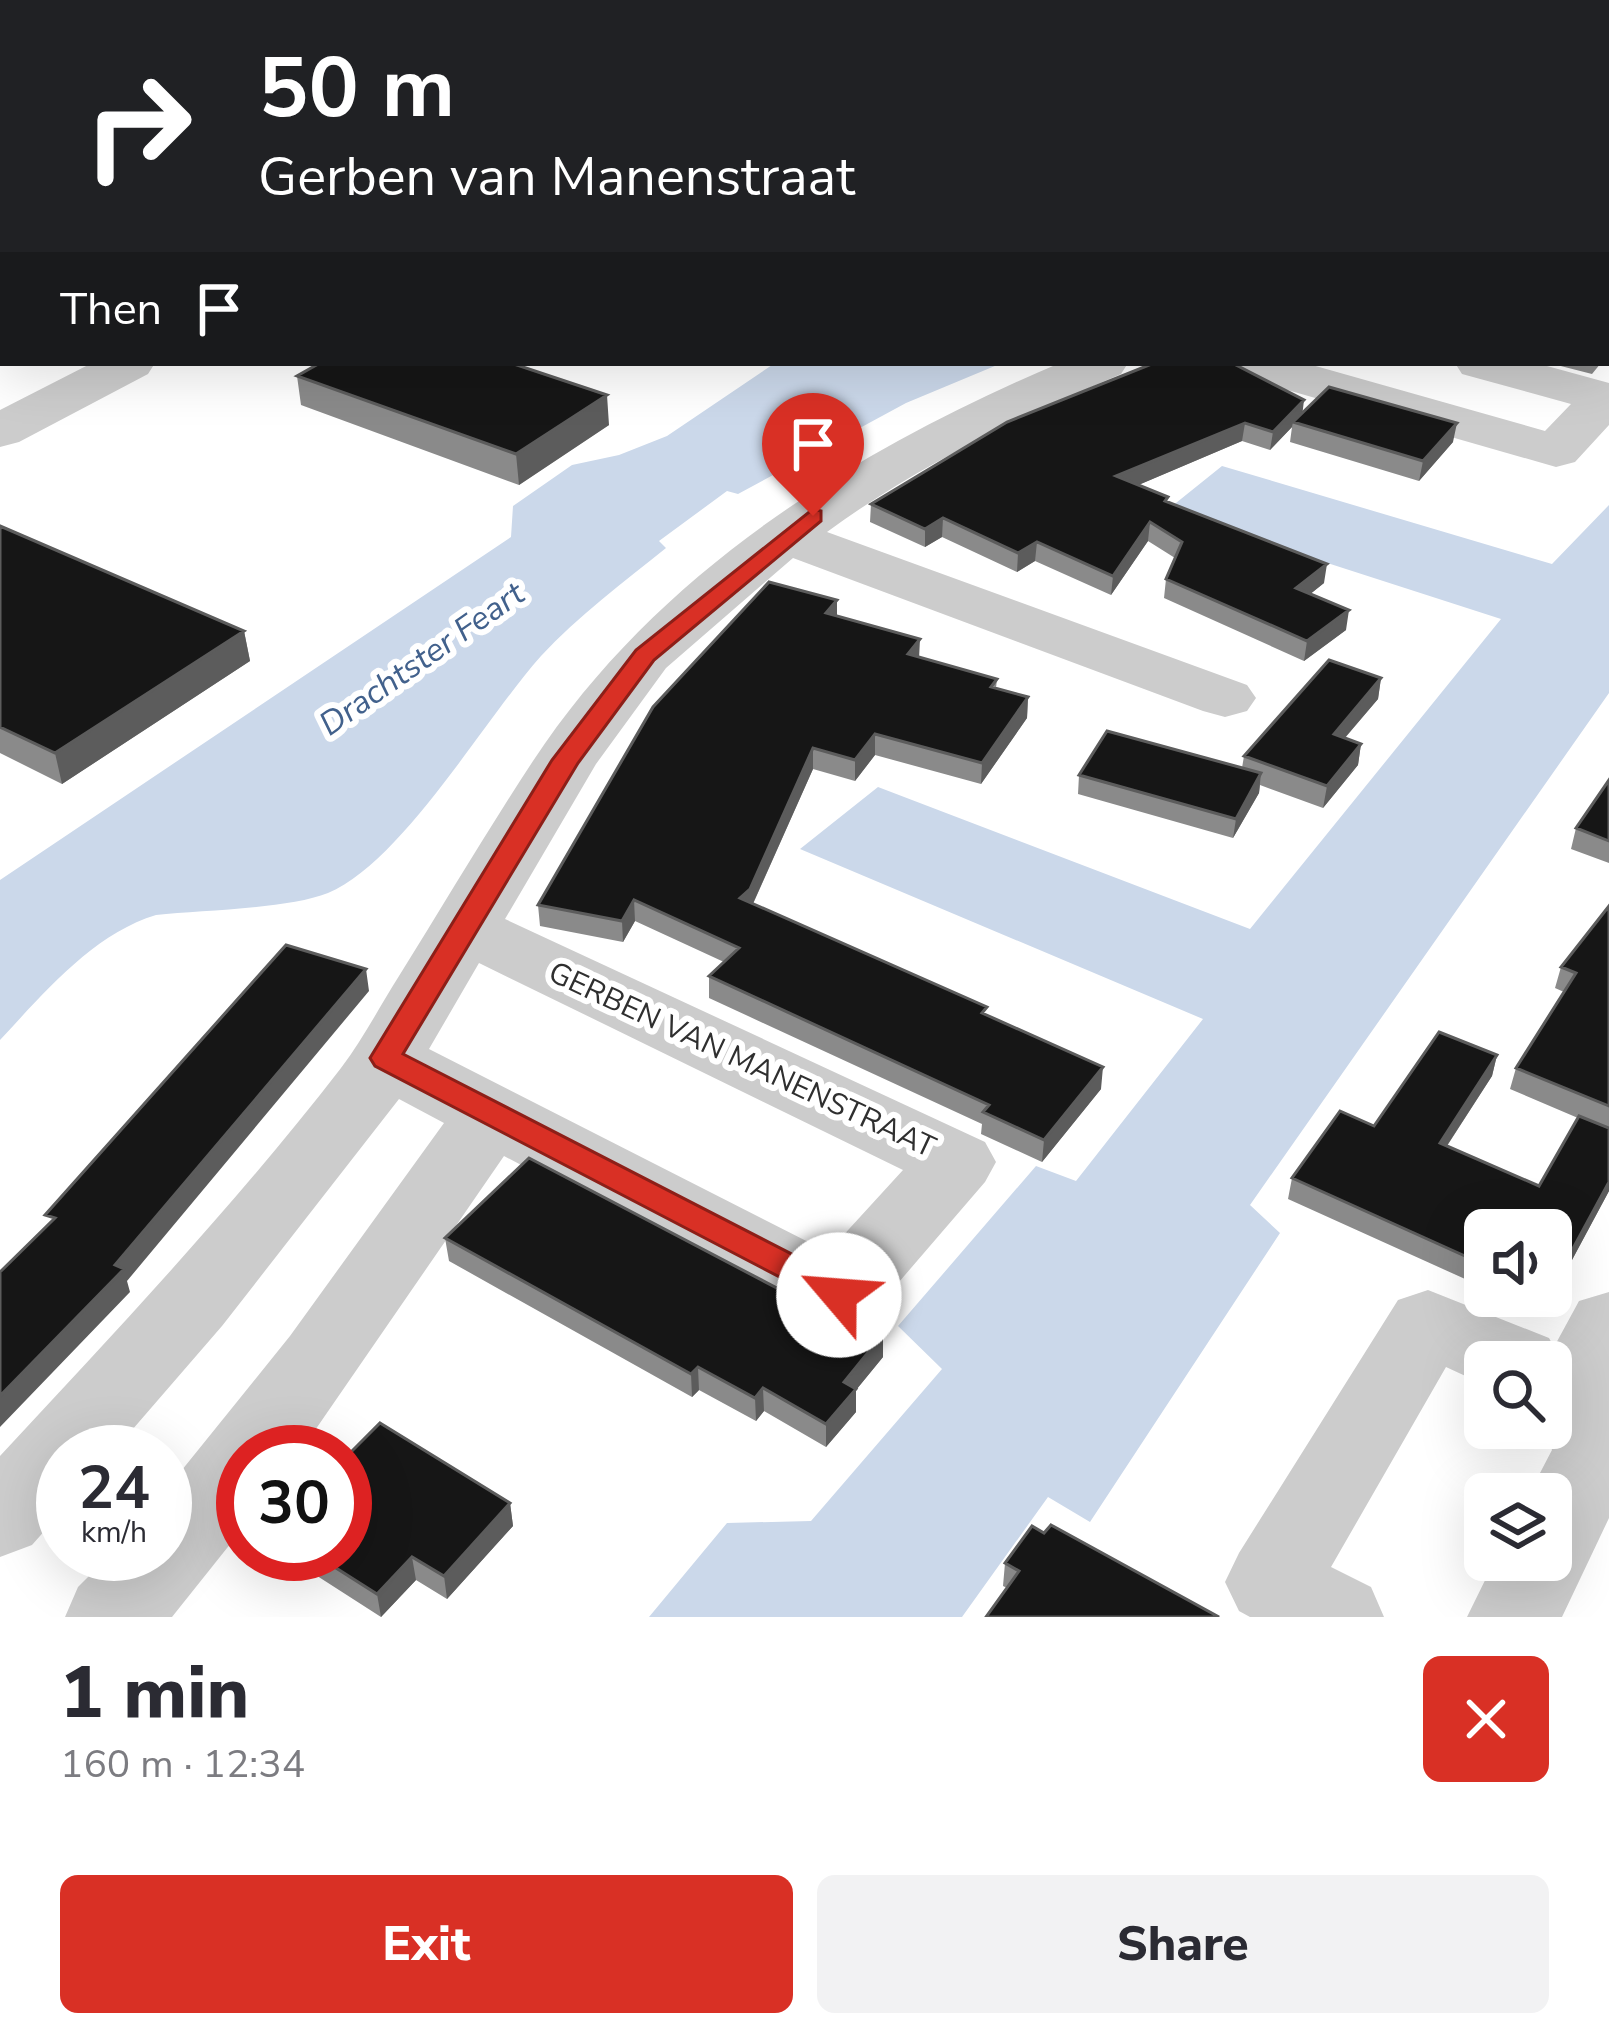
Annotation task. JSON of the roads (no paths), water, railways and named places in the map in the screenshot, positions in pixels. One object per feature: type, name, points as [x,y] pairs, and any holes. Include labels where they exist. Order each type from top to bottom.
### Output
[{"type":"street","points":[[0,431],[124,366]]},
{"type":"street","points":[[0,1518],[192,1304],[370,1084],[566,760],[645,655],[785,536],[867,477],[991,411],[1096,366]]},
{"type":"street","points":[[1260,366],[1556,451],[1605,398],[1491,366]]},
{"type":"street","points":[[785,536],[1225,698]]},
{"type":"street","name":"GERBEN VAN MANENSTRAAT","points":[[386,1058],[839,1295],[957,1162],[467,929]]},
{"type":"street","points":[[270,1425],[491,1114]]},
{"type":"street","points":[[1336,1617],[1272,1582],[1428,1323],[1491,1341]]},
{"type":"street","points":[[1572,1384],[1597,1451],[1572,1501]]},
{"type":"street","points":[[112,1617],[216,1495]]},
{"type":"street","points":[[1514,1617],[1532,1581]]},
{"type":"water","name":"Drachtster Feart","points":[[771,366],[995,366],[906,403],[738,494],[727,491],[659,541],[666,548],[541,656],[413,821],[356,877],[311,898],[156,915],[133,924],[71,967],[0,1040],[0,880],[511,537],[513,506],[572,465],[619,455],[667,436]]},
{"type":"water","points":[[1222,466],[1552,564],[1609,505],[1609,693],[1250,1205],[1280,1233],[1090,1522],[1048,1497],[962,1617],[649,1617],[727,1523],[811,1521],[942,1369],[898,1326],[1036,1166],[1076,1181],[1203,1019],[800,849],[878,787],[1250,929],[1501,619],[1166,511]]}]
